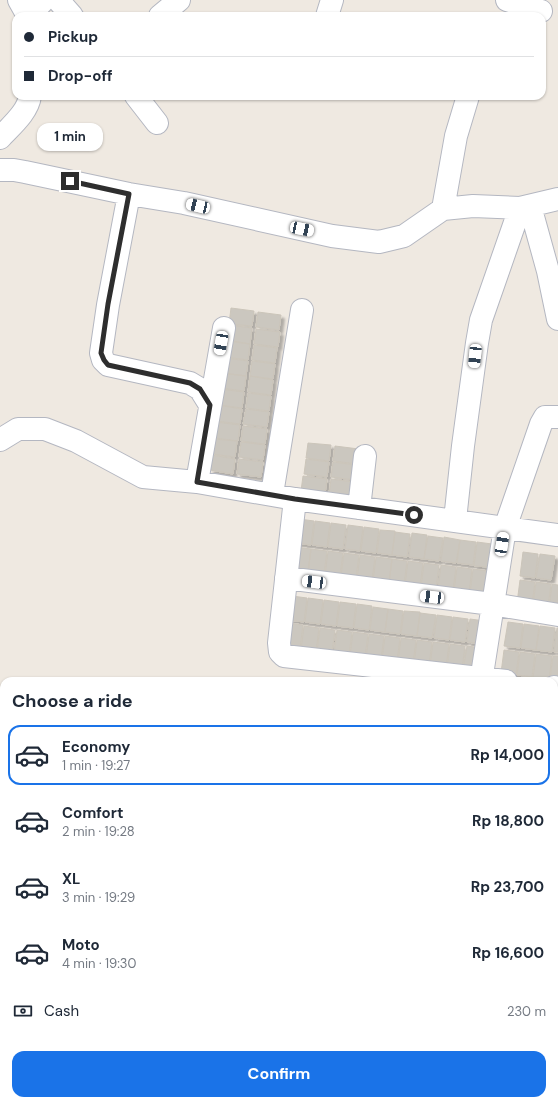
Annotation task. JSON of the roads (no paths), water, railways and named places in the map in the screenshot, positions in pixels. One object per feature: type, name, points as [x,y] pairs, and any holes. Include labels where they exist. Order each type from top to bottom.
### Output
[{"type":"street","points":[[19,0],[26,12]]},
{"type":"street","points":[[32,12],[44,0]]},
{"type":"street","points":[[58,0],[68,12]]},
{"type":"street","points":[[165,12],[179,0]]},
{"type":"street","points":[[328,12],[332,0]]},
{"type":"street","points":[[507,0],[542,9]]},
{"type":"street","points":[[0,138],[16,122],[32,100]]},
{"type":"street","points":[[139,100],[157,123]]},
{"type":"street","points":[[443,209],[456,136],[467,100]]},
{"type":"street","points":[[1,167],[129,194],[184,203],[332,236],[379,242],[404,236],[443,209],[473,206],[525,207],[558,199]]},
{"type":"street","points":[[129,194],[108,304],[101,353],[108,365],[190,383],[200,389],[210,405]]},
{"type":"street","points":[[525,207],[548,271],[558,319]]},
{"type":"street","points":[[455,520],[463,446],[477,343],[482,320],[525,207]]},
{"type":"street","points":[[272,494],[302,310]]},
{"type":"street","points":[[197,482],[224,328]]},
{"type":"street","points":[[481,677],[505,528],[541,424],[545,417],[558,417]]},
{"type":"street","points":[[0,440],[18,429],[45,429],[76,441],[143,477],[197,482],[295,499],[557,535]]},
{"type":"street","points":[[359,508],[365,456]]},
{"type":"street","points":[[295,499],[279,643],[280,652],[284,656],[464,677]]},
{"type":"street","points":[[286,578],[492,604],[558,615]]}]
